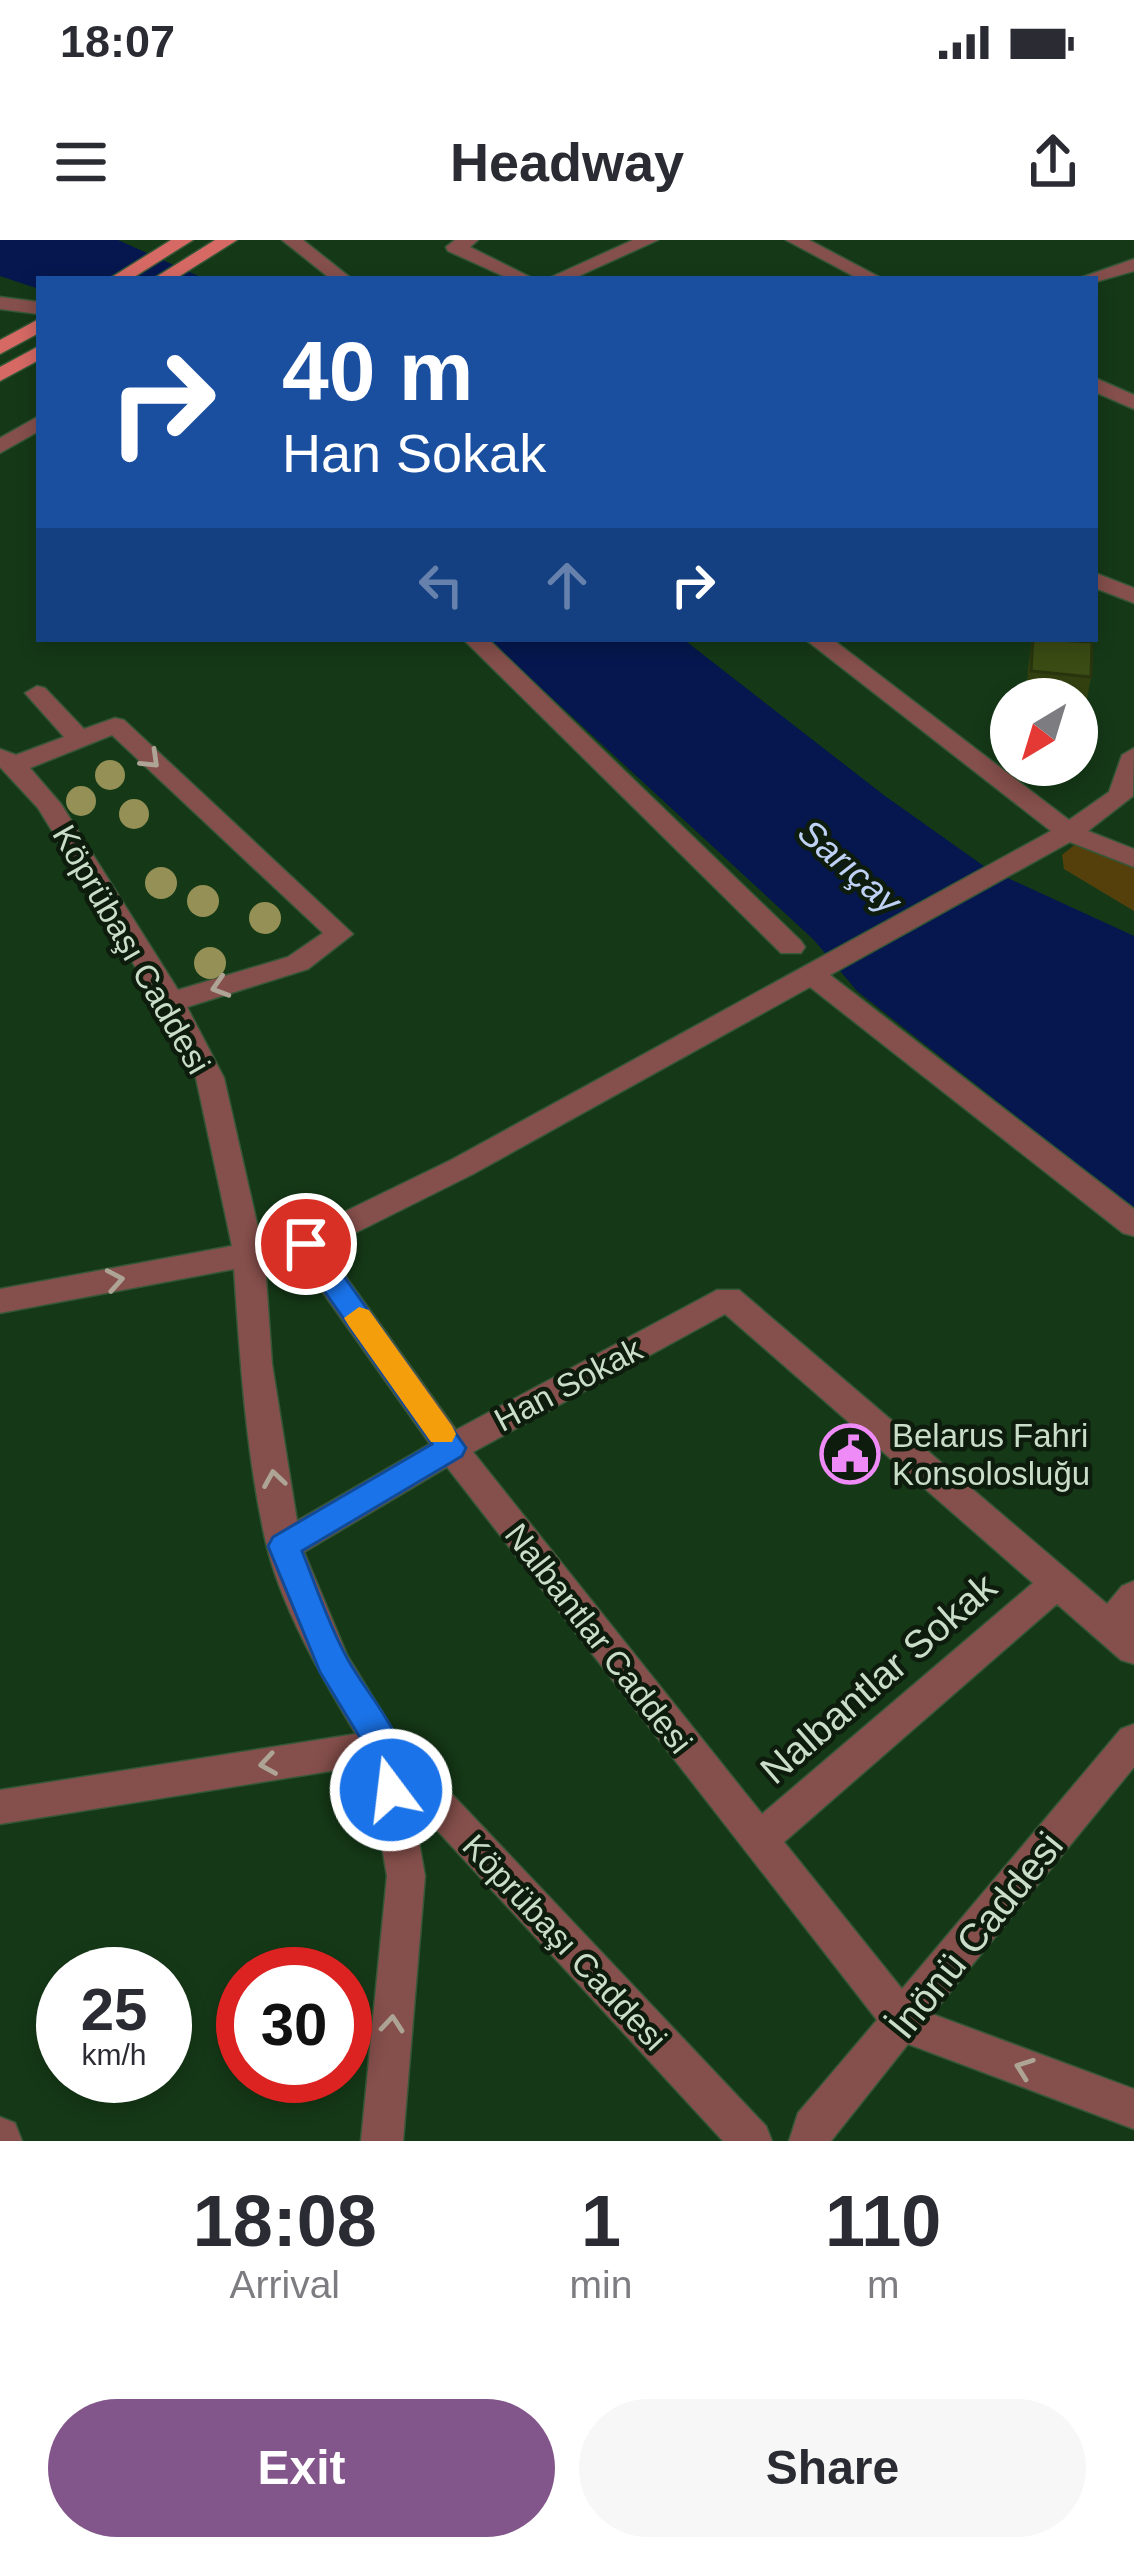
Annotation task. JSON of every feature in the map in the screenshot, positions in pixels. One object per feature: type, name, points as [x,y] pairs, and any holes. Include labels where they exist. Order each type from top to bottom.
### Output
[{"type":"main road","points":[[123,276],[184,240]]},
{"type":"main road","points":[[167,276],[221,244]]},
{"type":"main road","points":[[0,348],[36,327]]},
{"type":"main road","points":[[0,375],[36,354]]},
{"type":"street","points":[[291,240],[339,276]]},
{"type":"street","points":[[469,240],[455,247],[518,276]]},
{"type":"street","points":[[563,276],[649,240]]},
{"type":"street","points":[[803,244],[846,240]]},
{"type":"street","points":[[803,244],[868,276]]},
{"type":"street","points":[[1096,276],[1134,265]]},
{"type":"street","points":[[0,303],[36,308]]},
{"type":"street","points":[[1098,387],[1134,403]]},
{"type":"street","points":[[0,447],[36,424]]},
{"type":"street","points":[[1098,581],[1134,596]]},
{"type":"street","points":[[478,642],[791,947]]},
{"type":"street","points":[[821,642],[1069,832],[1134,859]]},
{"type":"street","points":[[37,693],[78,737]]},
{"type":"street","points":[[7,761],[115,725],[340,934],[298,963],[171,1002]]},
{"type":"street","points":[[0,1301],[306,1244],[462,1167],[1069,832],[1120,796],[1134,755]]},
{"type":"street","name":"Köprübaşı Caddesi","points":[[7,761],[47,804],[171,1002],[210,1078],[249,1256],[256,1364],[284,1546],[332,1663],[383,1746],[751,2141]]},
{"type":"street","points":[[816,978],[1134,1226]]},
{"type":"street","name":"Nalbantlar Caddesi","points":[[306,1244],[451,1448],[904,2023]]},
{"type":"street","name":"Han Sokak","points":[[284,1546],[451,1448],[728,1298],[1056,1584]]},
{"type":"street","points":[[1056,1584],[1121,1638],[1134,1596]]},
{"type":"street","name":"Nalbantlar Sokak","points":[[758,1841],[1056,1584]]},
{"type":"street","name":"İnönü Caddesi","points":[[803,2137],[904,2023],[1134,1739]]},
{"type":"street","points":[[0,1807],[383,1746],[406,1876],[382,2141]]},
{"type":"street","points":[[904,2023],[1134,2109]]},
{"type":"shaded area","points":[[1078,842],[1134,865],[1134,911],[1064,869],[1062,855]]},
{"type":"water","points":[[0,240],[118,240],[198,276],[36,276],[36,288],[0,276]]},
{"type":"water","name":"Sarıçay","points":[[491,642],[687,642],[885,796],[988,869],[1134,936],[1134,1209],[857,991],[814,940]]},
{"type":"building","points":[[1033,642],[1092,642],[1091,677],[1031,671]]},
{"type":"slow traffic","points":[[359,1318],[441,1434]]},
{"type":"place","name":"Belarus Fahri Konsolosluğu","points":[[850,1454]]},
{"type":"route","points":[[306,1244],[451,1448],[284,1546],[332,1663],[383,1746],[391,1790]]}]
